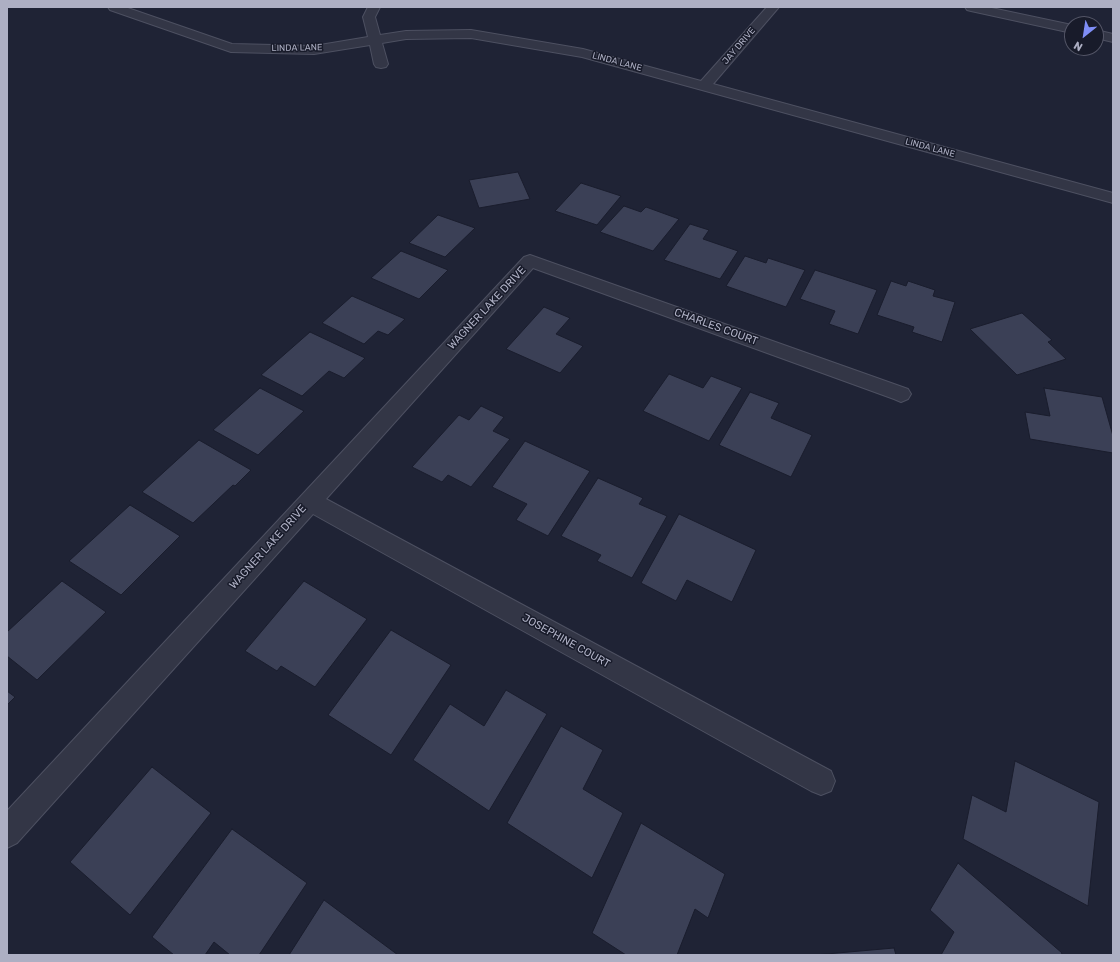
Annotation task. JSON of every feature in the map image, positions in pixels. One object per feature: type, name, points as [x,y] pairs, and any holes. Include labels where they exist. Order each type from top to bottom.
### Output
[{"type":"street","name":"LINDA LANE","points":[[114,7],[231,48],[314,50],[406,35],[471,34],[583,53],[1113,198]]},
{"type":"street","points":[[374,7],[369,17],[381,64]]},
{"type":"street","name":"JAY DRIVE","points":[[704,86],[773,7]]},
{"type":"street","points":[[971,7],[1064,27]]},
{"type":"street","name":"CHARLES COURT","points":[[530,261],[901,394]]},
{"type":"street","name":"WAGNER LAKE DRIVE","points":[[7,833],[530,261]]},
{"type":"street","name":"JOSEPHINE COURT","points":[[310,501],[821,781]]},
{"type":"building","points":[[518,172],[530,199],[479,208],[469,180]]},
{"type":"building","points":[[581,183],[621,196],[597,225],[555,211]]},
{"type":"building","points":[[624,206],[641,212],[646,207],[679,219],[653,251],[600,232]]},
{"type":"building","points":[[438,215],[475,228],[445,257],[409,243]]},
{"type":"building","points":[[690,224],[709,230],[703,239],[738,251],[720,279],[664,260]]},
{"type":"building","points":[[401,251],[448,270],[419,299],[371,278]]},
{"type":"building","points":[[745,256],[766,263],[768,258],[805,270],[786,307],[726,286]]},
{"type":"building","points":[[815,270],[877,290],[858,334],[829,324],[835,311],[800,299]]},
{"type":"building","points":[[891,281],[906,286],[908,281],[935,290],[933,296],[955,302],[942,342],[912,332],[914,327],[877,315]]},
{"type":"building","points":[[352,296],[405,319],[388,335],[378,331],[364,344],[322,323]]},
{"type":"building","points":[[544,307],[570,318],[556,334],[583,346],[560,373],[506,349]]},
{"type":"building","points":[[1022,313],[1052,340],[1048,342],[1066,359],[1017,375],[970,329]]},
{"type":"building","points":[[310,332],[365,358],[344,378],[329,371],[302,396],[261,375]]},
{"type":"building","points":[[669,374],[703,388],[711,376],[742,388],[709,441],[643,411]]},
{"type":"building","points":[[260,388],[304,411],[258,455],[213,430]]},
{"type":"building","points":[[1044,388],[1102,397],[1113,436],[1113,453],[1030,439],[1025,412],[1050,416]]},
{"type":"building","points":[[750,392],[779,403],[771,418],[812,435],[791,477],[719,445]]},
{"type":"building","points":[[481,406],[504,417],[493,431],[510,439],[471,487],[448,475],[442,482],[412,467],[459,415],[469,420]]},
{"type":"building","points":[[199,440],[251,470],[193,523],[142,492]]},
{"type":"building","points":[[525,441],[590,471],[548,536],[516,520],[527,504],[492,487]]},
{"type":"building","points":[[598,478],[643,498],[639,504],[667,516],[632,578],[597,561],[601,555],[561,536]]},
{"type":"building","points":[[130,505],[180,536],[121,595],[69,561]]},
{"type":"building","points":[[679,514],[756,550],[732,602],[687,580],[676,601],[641,583]]},
{"type":"building","points":[[62,581],[106,612],[37,680],[7,656],[7,632]]},
{"type":"building","points":[[304,581],[367,619],[315,687],[281,666],[277,671],[245,651]]},
{"type":"building","points":[[391,630],[451,665],[391,755],[328,715]]},
{"type":"building","points":[[506,690],[547,714],[489,811],[413,760],[450,704],[484,726]]},
{"type":"building","points":[[7,691],[15,697],[7,705]]},
{"type":"building","points":[[561,726],[603,750],[583,789],[623,813],[592,878],[507,823]]},
{"type":"building","points":[[1015,761],[1099,802],[1088,906],[963,839],[972,795],[1006,812]]},
{"type":"building","points":[[152,767],[211,813],[130,915],[70,862]]},
{"type":"building","points":[[641,823],[725,874],[708,918],[695,909],[677,955],[626,955],[592,933]]},
{"type":"building","points":[[232,829],[307,883],[259,955],[230,955],[214,942],[205,955],[174,955],[152,937]]},
{"type":"building","points":[[958,863],[1062,953],[1061,955],[941,955],[954,932],[930,910]]},
{"type":"building","points":[[324,900],[398,955],[289,955]]},
{"type":"building","points":[[894,948],[896,955],[815,955]]}]
